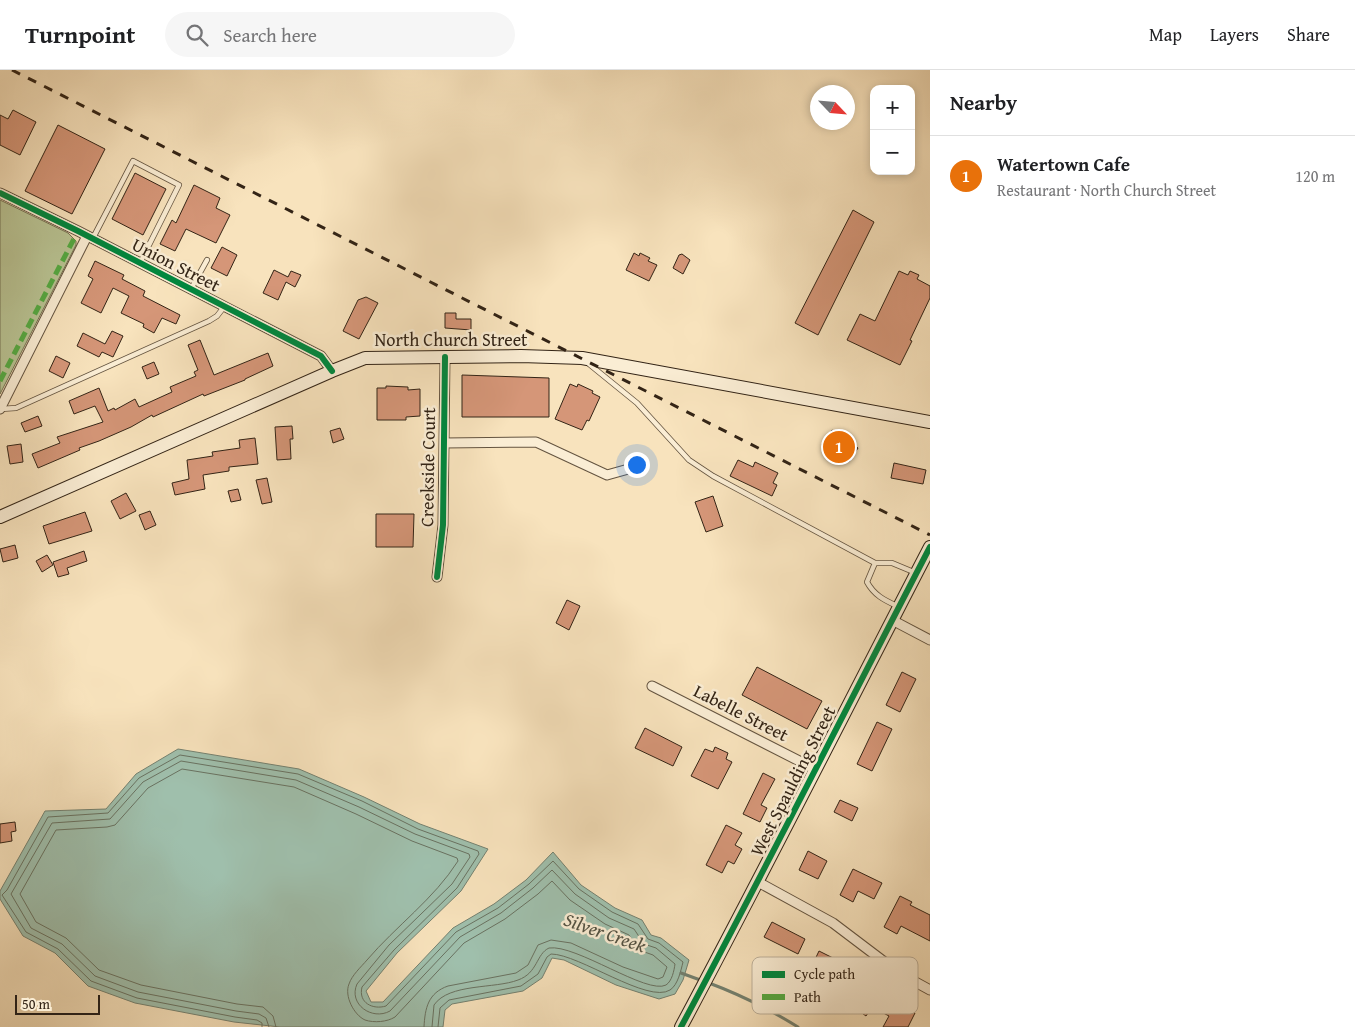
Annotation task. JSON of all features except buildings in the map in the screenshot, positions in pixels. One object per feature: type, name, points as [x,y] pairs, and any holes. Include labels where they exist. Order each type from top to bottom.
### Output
[{"type":"main road","name":"North Church Street","points":[[0,517],[365,358],[521,356],[582,358],[930,422]]},
{"type":"main road","name":"West Spaulding Street","points":[[681,1027],[758,882],[930,547]]},
{"type":"street","name":"Union Street","points":[[0,193],[90,237],[321,356],[332,371]]},
{"type":"street","points":[[0,409],[90,237]]},
{"type":"street","name":"Creekside Court","points":[[437,577],[444,525],[445,357]]},
{"type":"street","points":[[444,443],[536,442],[607,475],[632,468]]},
{"type":"street","points":[[892,620],[930,640]]},
{"type":"street","name":"Labelle Street","points":[[652,686],[815,769]]},
{"type":"street","points":[[758,882],[833,923],[877,957]]},
{"type":"street","points":[[918,984],[930,990]]},
{"type":"lane","points":[[90,237],[133,161],[179,185],[140,263]]},
{"type":"lane","points":[[191,289],[207,260]]},
{"type":"lane","points":[[0,409],[16,408],[209,322],[217,316],[224,306]]},
{"type":"lane","points":[[582,358],[637,403],[689,460],[713,476],[875,563],[892,563],[917,573]]},
{"type":"lane","points":[[875,563],[867,582],[880,598],[899,607]]},
{"type":"shaded area","points":[[0,200],[68,233],[76,241],[76,245],[0,394]]},
{"type":"water","points":[[178,749],[299,769],[420,824],[488,849],[461,891],[397,953],[366,991],[371,1002],[383,1002],[453,928],[494,904],[526,880],[553,852],[581,885],[615,908],[642,920],[651,935],[661,938],[689,960],[683,980],[675,994],[659,999],[616,985],[564,960],[552,958],[542,978],[523,991],[452,1004],[445,1010],[443,1027],[280,1027],[234,1022],[135,1003],[88,986],[55,953],[23,936],[0,899],[0,891],[45,811],[106,809],[136,774]]},
{"type":"waterway","name":"Silver Creek","points":[[681,973],[703,981]]},
{"type":"waterway","name":"Silver Creek","points":[[709,983],[752,1002]]},
{"type":"waterway","name":"Silver Creek","points":[[776,1014],[798,1027]]},
{"type":"railway","points":[[12,70],[930,535]]},
{"type":"marked path","points":[[0,381],[78,231]]},
{"type":"cycle path","points":[[0,193],[321,356],[332,371]]},
{"type":"cycle path","points":[[437,577],[443,525],[445,357]]},
{"type":"cycle path","points":[[681,1027],[930,547]]},
{"type":"place","name":"Watertown Cafe","points":[[839,447]]}]
